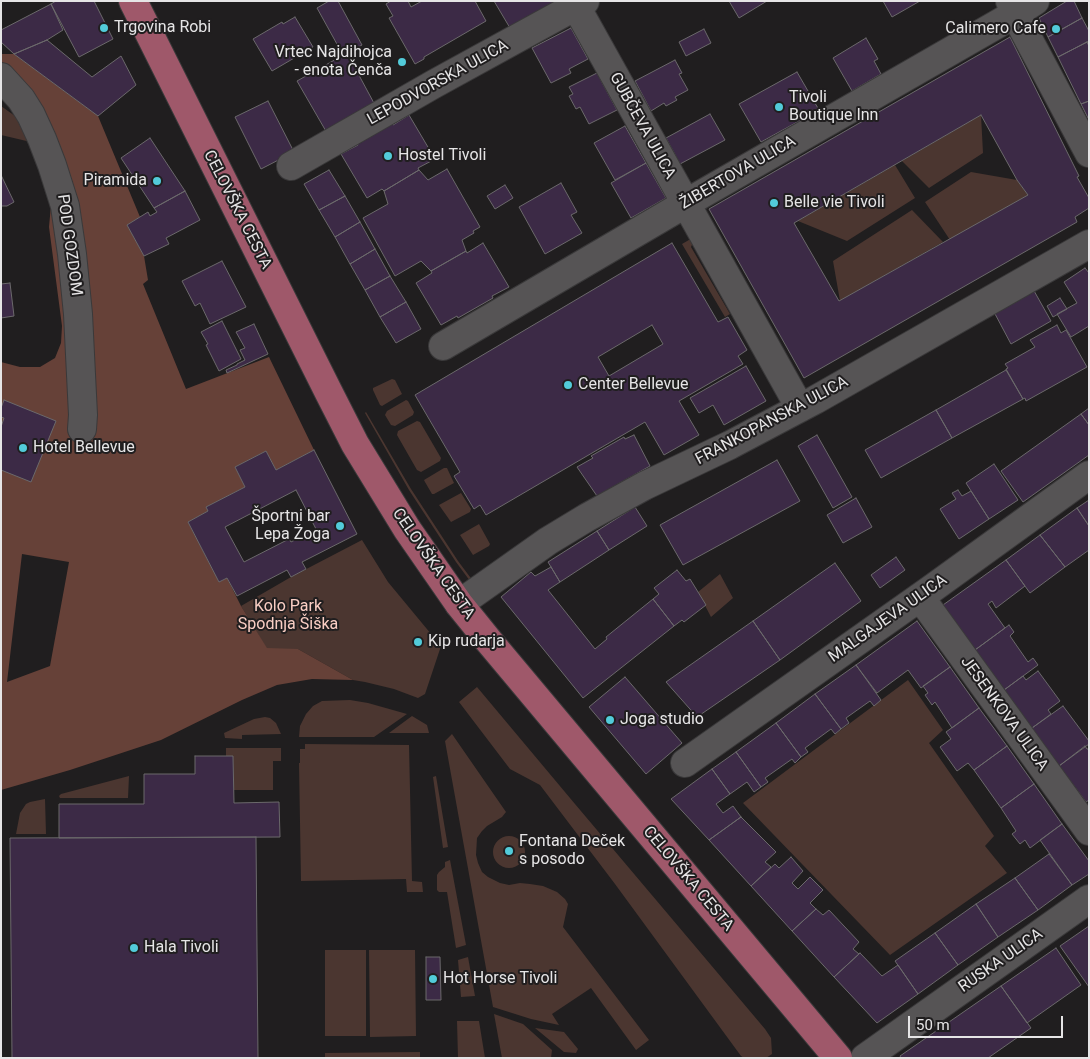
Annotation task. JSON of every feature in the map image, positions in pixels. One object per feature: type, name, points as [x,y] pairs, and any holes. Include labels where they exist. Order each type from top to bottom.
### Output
[{"type":"main road","name":"CELOVŠKA CESTA","points":[[133,1],[355,444],[407,529],[459,604],[504,660],[838,1058]]},
{"type":"street","name":"LEPODVORSKA ULICA","points":[[290,166],[555,19],[578,3]]},
{"type":"street","name":"GUBČEVA ULICA","points":[[578,3],[685,204],[800,408]]},
{"type":"street","name":"ŽIBERTOVA ULICA","points":[[443,346],[1020,5]]},
{"type":"street","points":[[1020,5],[1089,154]]},
{"type":"street","name":"POD GOZDOM","points":[[1,77],[21,99],[31,115],[52,165],[65,206],[78,314],[83,415],[82,430]]},
{"type":"street","name":"FRANKOPANSKA ULICA","points":[[459,604],[548,541],[586,518],[644,486],[730,445],[800,408],[1089,244]]},
{"type":"street","name":"MALGAJEVA ULICA","points":[[685,762],[920,597],[1089,475]]},
{"type":"street","name":"JESENKOVA ULICA","points":[[920,597],[1089,831]]},
{"type":"street","name":"RUSKA ULICA","points":[[865,1058],[1089,899]]},
{"type":"green space","points":[[1,106],[29,126],[35,143],[1,135]]},
{"type":"green space","points":[[981,115],[983,153],[929,188],[902,161]]},
{"type":"green space","points":[[895,165],[915,198],[847,241],[798,221]]},
{"type":"green space","points":[[971,172],[1017,180],[1028,195],[950,240],[925,202]]},
{"type":"green space","points":[[912,210],[943,242],[840,301],[833,261]]},
{"type":"green space","points":[[694,237],[691,247],[730,314],[725,317],[682,244]]},
{"type":"green space","points":[[392,379],[395,380],[402,394],[382,406],[373,388]]},
{"type":"green space","points":[[406,400],[414,412],[413,415],[395,426],[391,425],[385,415],[387,411]]},
{"type":"green space","points":[[366,412],[411,489],[473,581],[470,581],[456,562],[409,490]]},
{"type":"green space","points":[[417,421],[420,422],[441,458],[440,461],[421,472],[417,470],[397,435],[398,431]]},
{"type":"green space","points":[[447,468],[454,483],[432,494],[424,480]]},
{"type":"green space","points":[[461,493],[471,509],[470,512],[451,522],[439,505]]},
{"type":"green space","points":[[479,524],[490,544],[473,555],[460,535]]},
{"type":"green space","name":"Kolo Park Spodnja Šiška","points":[[362,540],[388,582],[441,646],[425,694],[418,698],[394,689],[353,680],[298,649],[267,649],[241,606],[291,577]]},
{"type":"green space","points":[[720,574],[733,598],[711,617],[698,592]]},
{"type":"green space","points":[[908,680],[943,730],[929,743],[994,836],[985,846],[1007,873],[890,955],[743,803]]},
{"type":"green space","points":[[477,687],[765,1029],[771,1038],[772,1054],[766,1058],[744,1058],[741,1056],[540,785],[510,769],[459,702]]},
{"type":"green space","points":[[350,700],[407,714],[374,737],[299,737],[300,726],[306,714],[313,706],[322,701]]},
{"type":"green space","points":[[412,716],[427,725],[429,733],[389,733]]},
{"type":"green space","points":[[270,718],[276,723],[281,734],[242,735],[242,739],[225,738],[224,733],[254,719]]},
{"type":"green space","points":[[452,734],[506,812],[502,817],[487,826],[477,838],[476,855],[482,872],[500,883],[543,886],[557,892],[565,899],[568,904],[563,927],[649,1040],[636,1050],[591,988],[552,1014],[559,1025],[531,1019],[493,1007],[445,741]]},
{"type":"green space","points":[[305,744],[409,745],[412,881],[422,882],[423,892],[407,892],[406,879],[301,881],[299,763],[300,749],[305,749]]},
{"type":"green space","points":[[226,748],[281,748],[281,761],[273,761],[273,790],[234,790],[233,757],[226,756]]},
{"type":"green space","points":[[129,776],[128,798],[60,798],[59,796],[61,794]]},
{"type":"green space","points":[[436,776],[448,847],[443,848],[433,777]]},
{"type":"green space","points":[[45,799],[46,834],[16,834],[20,813],[26,804]]},
{"type":"green space","points":[[509,836],[515,837],[520,841],[524,846],[524,858],[520,863],[515,867],[509,868],[503,867],[498,863],[494,858],[493,852],[494,846],[498,841],[503,837]]},
{"type":"green space","points":[[450,860],[466,945],[456,948],[447,892],[439,892],[437,890],[437,875],[445,867],[445,862]]},
{"type":"green space","points":[[325,950],[366,950],[366,1036],[325,1036]]},
{"type":"green space","points":[[369,950],[415,950],[416,1036],[370,1037]]},
{"type":"green space","points":[[468,957],[475,996],[461,997],[458,960]]},
{"type":"green space","points":[[494,1014],[523,1024],[552,1050],[551,1058],[502,1058]]},
{"type":"green space","points":[[457,1021],[479,1021],[485,1058],[458,1058]]},
{"type":"green space","points":[[535,1028],[564,1032],[578,1049],[576,1053],[564,1052]]},
{"type":"green space","points":[[420,1052],[420,1058],[325,1058],[325,1053]]},
{"type":"shaded area","points":[[1,54],[14,54],[98,116],[140,217],[127,225],[144,256],[148,280],[143,284],[186,389],[269,357],[314,450],[276,470],[266,451],[235,467],[245,487],[206,507],[208,511],[188,522],[219,582],[227,578],[241,606],[267,648],[298,649],[353,680],[312,679],[277,685],[161,740],[1,790],[1,362],[20,367],[40,367],[55,358],[61,343],[62,326],[49,227],[52,194],[1,66]],"holes":[[[22,554],[69,562],[50,666],[7,682]]]},
{"type":"building","points":[[56,1],[94,1],[113,39],[79,57],[51,4]]},
{"type":"building","points":[[329,1],[338,1],[362,45],[343,55],[317,8]]},
{"type":"building","points":[[391,1],[408,1],[411,7],[422,1],[475,1],[486,21],[415,64],[389,18],[393,16],[386,4]]},
{"type":"building","points":[[494,1],[556,1],[510,28]]},
{"type":"building","points":[[729,1],[767,1],[739,18]]},
{"type":"building","points":[[883,1],[920,1],[892,17]]},
{"type":"building","points":[[1067,1],[1074,1],[1082,18],[1048,37],[1039,18]]},
{"type":"building","points":[[51,4],[63,30],[47,40],[14,54],[1,42],[1,30]]},
{"type":"building","points":[[295,17],[313,47],[272,71],[253,39],[282,22],[283,24]]},
{"type":"building","points":[[1082,18],[1089,31],[1089,41],[1058,57],[1048,37]]},
{"type":"building","points":[[571,28],[588,59],[569,69],[571,73],[551,83],[532,48]]},
{"type":"building","points":[[704,29],[711,43],[686,56],[679,42]]},
{"type":"building","name":"Belle vie Tivoli","points":[[1010,37],[1079,176],[1077,177],[1089,198],[1089,208],[1075,217],[1077,222],[804,378],[709,209]],"holes":[[[981,115],[1017,180],[1028,195],[839,301],[794,223]]]},
{"type":"building","points":[[866,38],[878,59],[874,61],[881,74],[852,91],[833,58]]},
{"type":"building","points":[[47,40],[92,77],[121,56],[136,85],[98,116],[14,54]]},
{"type":"building","points":[[1087,42],[1089,46],[1089,101],[1081,104],[1058,57]]},
{"type":"building","points":[[347,53],[375,105],[327,133],[297,81]]},
{"type":"building","points":[[675,60],[682,73],[679,74],[688,90],[675,97],[677,100],[666,106],[664,103],[651,111],[635,81]]},
{"type":"building","name":"Tivoli Boutique Inn","points":[[797,72],[819,110],[761,142],[739,104]]},
{"type":"building","points":[[597,73],[617,110],[589,124],[580,107],[576,109],[569,96],[573,94],[569,87]]},
{"type":"building","points":[[268,101],[294,152],[261,169],[235,117]]},
{"type":"building","points":[[1089,101],[1089,120],[1081,104]]},
{"type":"building","points":[[710,114],[725,140],[680,164],[666,138]]},
{"type":"building","name":"Hostel Tivoli","points":[[409,115],[435,159],[384,191],[382,189],[367,198],[341,154],[358,145],[357,143]]},
{"type":"building","points":[[625,126],[646,163],[615,180],[594,143]]},
{"type":"building","name":"Piramida","points":[[150,138],[185,191],[154,208],[121,158]]},
{"type":"building","points":[[646,163],[666,198],[631,218],[611,183]]},
{"type":"building","points":[[447,169],[480,227],[462,240],[466,251],[431,271],[421,261],[395,276],[363,218],[388,204],[384,191],[419,170],[428,180]]},
{"type":"building","points":[[329,170],[345,196],[319,210],[304,184]]},
{"type":"building","points":[[1,175],[14,202],[7,206],[1,206]]},
{"type":"building","points":[[561,183],[577,212],[571,215],[582,233],[545,254],[519,207]]},
{"type":"building","points":[[505,185],[513,198],[495,209],[487,196]]},
{"type":"building","points":[[185,191],[200,220],[166,238],[169,244],[144,256],[127,225],[148,212],[150,216],[157,212],[154,208]]},
{"type":"building","points":[[345,196],[360,222],[335,237],[319,210]]},
{"type":"building","points":[[360,222],[375,249],[350,264],[335,237]]},
{"type":"building","points":[[483,243],[509,287],[458,318],[457,316],[441,325],[416,283],[432,273],[431,271]]},
{"type":"building","name":"Center Bellevue","points":[[672,243],[718,322],[728,317],[747,350],[738,356],[743,364],[679,401],[699,435],[664,455],[645,422],[486,515],[480,505],[474,509],[454,476],[460,472],[415,395]],"holes":[[[652,325],[663,344],[609,376],[598,357]]]},
{"type":"building","points":[[375,249],[390,276],[365,290],[350,264]]},
{"type":"building","points":[[222,261],[246,307],[210,324],[200,303],[195,306],[182,281]]},
{"type":"building","points":[[1085,268],[1089,273],[1089,326],[1071,337],[1057,314],[1077,303],[1064,282]]},
{"type":"building","points":[[390,276],[406,302],[380,317],[365,290]]},
{"type":"building","points":[[10,283],[14,316],[1,318],[1,284]]},
{"type":"building","points":[[1033,289],[1051,321],[1011,344],[994,312]]},
{"type":"building","points":[[1060,298],[1067,309],[1053,317],[1047,306]]},
{"type":"building","points":[[406,302],[421,329],[396,343],[380,317]]},
{"type":"building","points":[[222,321],[241,359],[219,371],[201,332]]},
{"type":"building","points":[[254,324],[268,354],[227,373],[226,370],[245,360],[240,350],[245,348],[236,332]]},
{"type":"building","points":[[1057,325],[1061,333],[1066,330],[1087,367],[1026,401],[1025,398],[1023,399],[1005,364],[1035,347],[1030,340]]},
{"type":"building","points":[[746,366],[766,401],[724,425],[713,405],[699,413],[690,398]]},
{"type":"building","points":[[1006,370],[1023,399],[952,438],[936,410]]},
{"type":"building","name":"Hotel Bellevue","points":[[4,400],[56,421],[31,482],[1,470],[1,427],[4,418],[1,417],[1,408]]},
{"type":"building","points":[[1089,408],[1089,425],[1081,414]]},
{"type":"building","points":[[936,410],[952,438],[881,478],[865,450]]},
{"type":"building","points":[[1081,414],[1089,425],[1089,455],[1023,502],[1001,471]]},
{"type":"building","points":[[634,435],[650,466],[597,496],[577,467],[593,458],[591,456],[624,437],[625,439]]},
{"type":"building","points":[[817,435],[852,497],[833,508],[798,446]]},
{"type":"building","points":[[314,450],[357,534],[302,562],[306,569],[291,577],[287,570],[237,596],[227,578],[219,582],[188,522],[208,511],[206,507],[245,487],[235,467],[266,451],[276,470]],"holes":[[[296,490],[316,529],[291,542],[289,539],[244,562],[225,527]]]},
{"type":"building","points":[[777,460],[800,501],[683,565],[660,525]]},
{"type":"building","points":[[994,464],[1018,500],[989,519],[966,483]]},
{"type":"building","points":[[958,490],[962,496],[971,491],[989,519],[959,539],[940,509],[956,499],[952,493]]},
{"type":"building","points":[[856,498],[872,527],[843,543],[827,515]]},
{"type":"building","points":[[1089,500],[1089,526],[1077,508]]},
{"type":"building","points":[[635,507],[647,526],[609,550],[597,531]]},
{"type":"building","points":[[1077,508],[1089,526],[1089,550],[1065,567],[1040,535]]},
{"type":"building","points":[[597,531],[609,550],[560,582],[548,562]]},
{"type":"building","points":[[1040,535],[1065,567],[1030,593],[1006,560]]},
{"type":"building","points":[[896,557],[905,570],[880,588],[871,575]]},
{"type":"building","points":[[1006,560],[1025,586],[996,608],[992,601],[988,604],[1005,628],[975,650],[943,605]]},
{"type":"building","points":[[835,563],[861,601],[780,660],[753,621]]},
{"type":"building","points":[[551,567],[560,582],[548,590],[595,649],[607,639],[606,637],[653,599],[674,626],[583,698],[501,597],[531,572],[535,576]]},
{"type":"building","points":[[677,570],[686,581],[690,579],[706,605],[684,622],[682,620],[674,626],[653,599],[659,594],[654,588]]},
{"type":"building","points":[[753,621],[780,660],[697,717],[666,682]]},
{"type":"building","points":[[917,621],[950,667],[921,688],[908,670],[877,693],[856,665]]},
{"type":"building","points":[[1009,625],[1014,632],[1010,636],[1028,662],[1033,658],[1038,665],[1004,690],[975,650]]},
{"type":"building","points":[[856,665],[881,700],[874,706],[870,701],[846,718],[849,723],[841,729],[815,694]]},
{"type":"building","points":[[950,667],[979,708],[952,728],[935,702],[932,705],[925,695],[928,693],[923,686]]},
{"type":"building","points":[[1038,671],[1060,701],[1048,710],[1051,714],[1032,728],[1004,690],[1023,676],[1026,680]]},
{"type":"building","points":[[625,677],[682,743],[646,774],[589,707]]},
{"type":"building","points":[[815,694],[841,729],[835,734],[831,729],[805,748],[808,752],[801,757],[776,723]]},
{"type":"building","points":[[1063,706],[1089,741],[1089,744],[1059,766],[1032,728]]},
{"type":"building","points":[[979,708],[1007,746],[974,770],[968,763],[957,771],[940,747],[951,739],[946,732]]},
{"type":"building","points":[[776,723],[801,757],[795,763],[792,759],[765,778],[768,782],[761,787],[736,752]]},
{"type":"building","points":[[1007,746],[1034,784],[1001,808],[974,770]]},
{"type":"building","points":[[1085,746],[1089,749],[1089,800],[1086,802],[1059,766]]},
{"type":"building","points":[[736,752],[761,787],[754,792],[747,782],[730,794],[712,769]]},
{"type":"building","points":[[195,756],[233,756],[234,803],[279,802],[280,837],[59,838],[59,804],[144,804],[144,774],[195,774]]},
{"type":"building","points":[[712,769],[730,794],[716,804],[723,813],[733,806],[741,817],[709,840],[671,799]]},
{"type":"building","points":[[1034,784],[1062,824],[1030,848],[1025,840],[1020,844],[1012,834],[1016,831],[1001,808]]},
{"type":"building","points":[[741,817],[776,852],[765,862],[771,867],[751,886],[709,840]]},
{"type":"building","points":[[1062,824],[1089,861],[1089,874],[1072,885],[1040,840]]},
{"type":"building","name":"Hala Tivoli","points":[[256,837],[258,1058],[12,1058],[10,838]]},
{"type":"building","points":[[1049,854],[1072,885],[1038,910],[1015,878]]},
{"type":"building","points":[[791,857],[803,871],[792,883],[798,889],[810,877],[823,890],[810,903],[816,909],[792,931],[751,886],[775,864],[779,868]]},
{"type":"building","points":[[1015,878],[1038,910],[998,937],[976,904]]},
{"type":"building","points":[[976,904],[998,937],[958,965],[935,933]]},
{"type":"building","points":[[816,909],[823,915],[829,910],[859,942],[853,949],[859,954],[834,977],[792,931]]},
{"type":"building","points":[[1089,926],[1089,987],[1060,946]]},
{"type":"building","points":[[935,933],[958,965],[918,994],[895,961]]},
{"type":"building","points":[[1056,948],[1081,985],[1027,1023],[1001,986]]},
{"type":"building","points":[[860,953],[882,976],[898,965],[918,994],[877,1023],[834,977]]},
{"type":"building","name":"Hot Horse Tivoli","points":[[426,957],[440,957],[441,1000],[426,1000]]},
{"type":"building","points":[[1001,986],[1031,1028],[988,1058],[901,1058],[900,1056]]},
{"type":"place","name":"Trgovina Robi","points":[[104,28]]},
{"type":"place","name":"Calimero Cafe","points":[[1056,29]]},
{"type":"place","name":"Vrtec Najdihojca - enota Čenča","points":[[402,62]]},
{"type":"place","name":"Tivoli Boutique Inn","points":[[779,107]]},
{"type":"place","name":"Hostel Tivoli","points":[[388,156]]},
{"type":"place","name":"Piramida","points":[[157,181]]},
{"type":"place","name":"Belle vie Tivoli","points":[[774,203]]},
{"type":"place","name":"Center Bellevue","points":[[568,385]]},
{"type":"place","name":"Hotel Bellevue","points":[[23,448]]},
{"type":"place","name":"Športni bar Lepa Žoga","points":[[340,526]]},
{"type":"place","name":"Kip rudarja","points":[[418,642]]},
{"type":"place","name":"Joga studio","points":[[610,720]]},
{"type":"place","name":"Fontana Deček s posodo","points":[[509,851]]},
{"type":"place","name":"Hala Tivoli","points":[[134,948]]},
{"type":"place","name":"Hot Horse Tivoli","points":[[433,979]]}]
